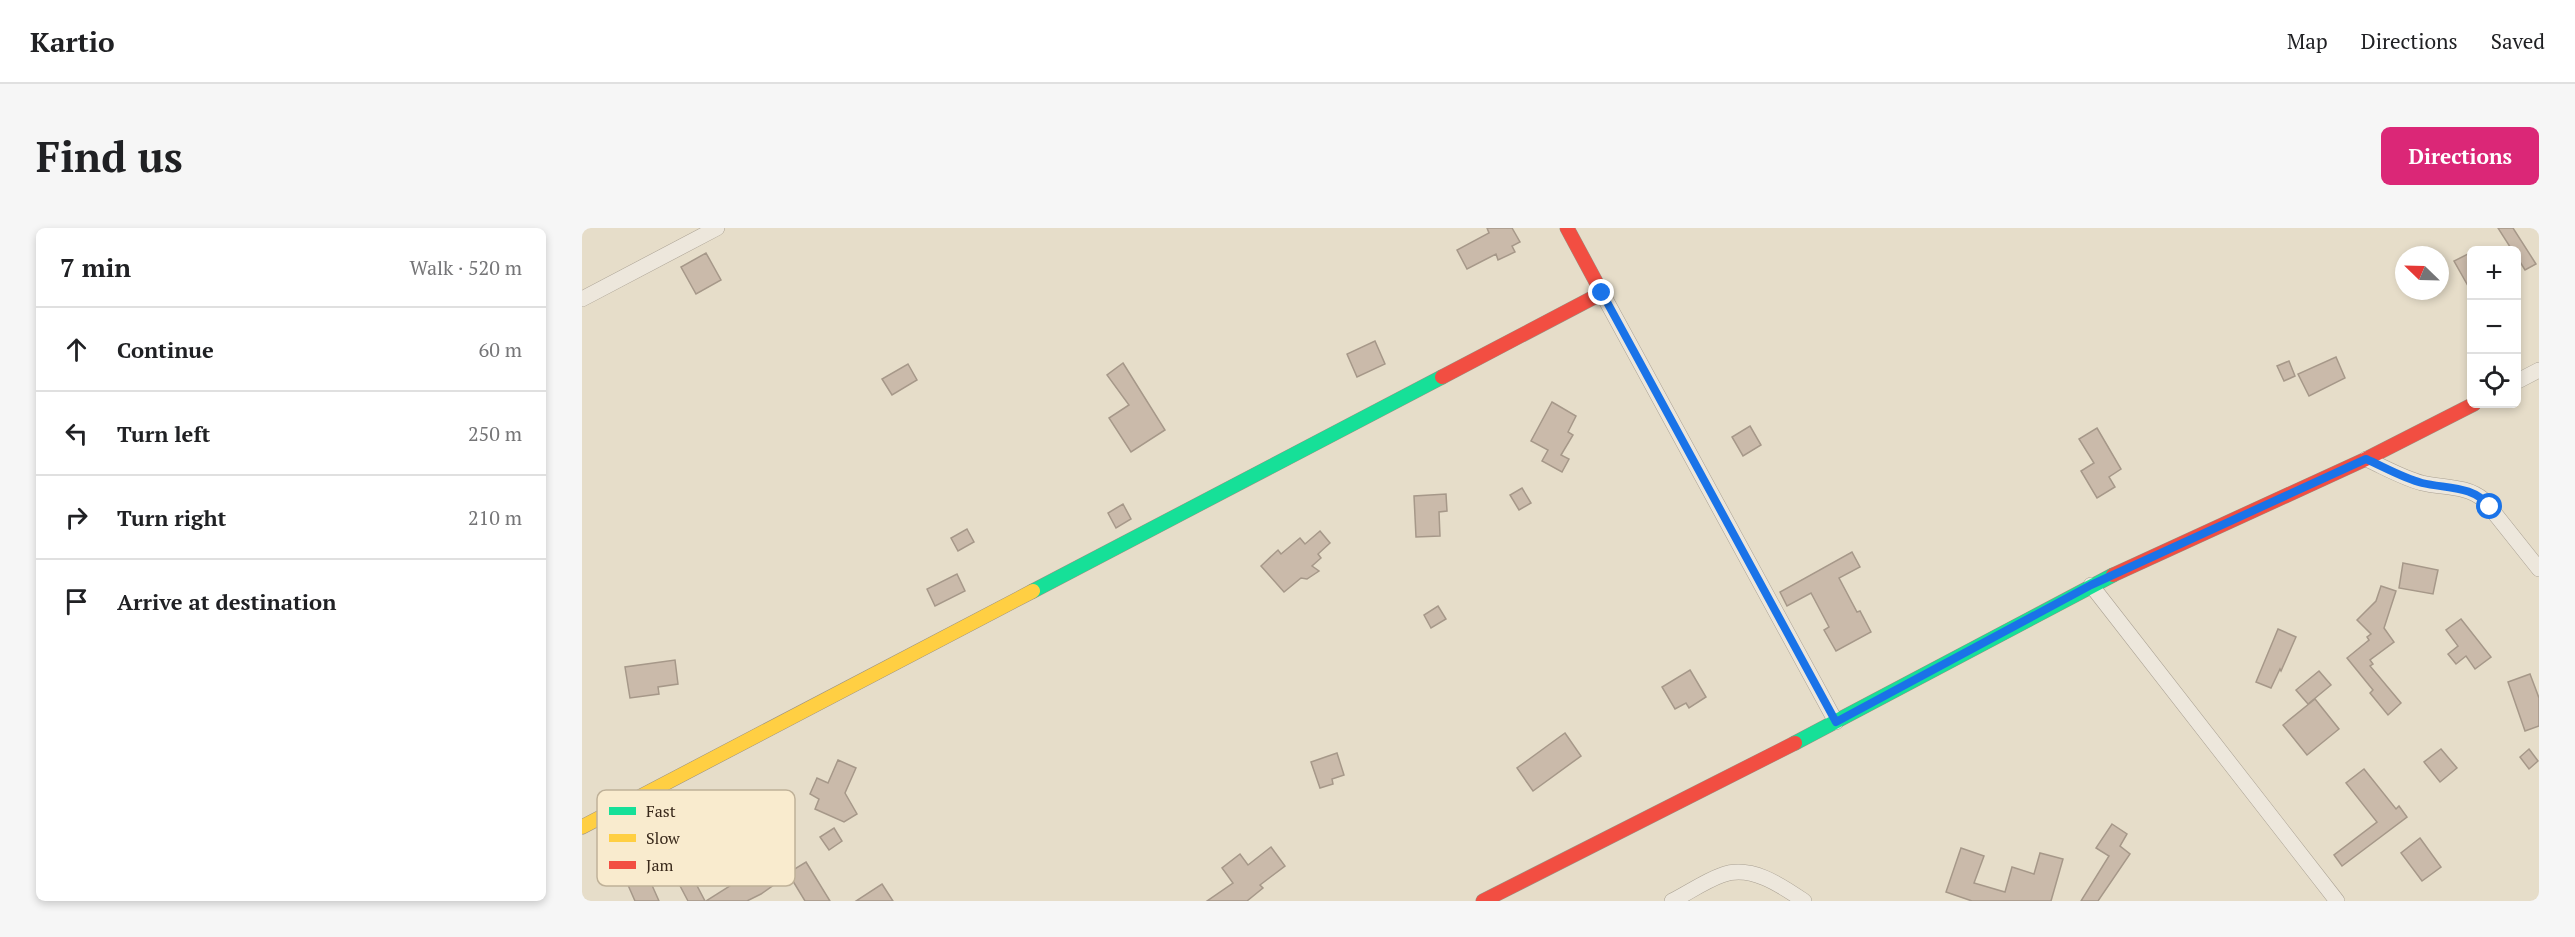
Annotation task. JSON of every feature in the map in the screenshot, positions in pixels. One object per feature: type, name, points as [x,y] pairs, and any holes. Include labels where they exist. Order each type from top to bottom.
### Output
[{"type":"street","points":[[582,299],[717,228]]},
{"type":"street","points":[[1567,228],[1836,722]]},
{"type":"street","points":[[653,790],[1602,293]]},
{"type":"street","points":[[2521,380],[2539,370]]},
{"type":"street","points":[[1483,901],[1836,722],[2091,585],[2366,459],[2467,408]]},
{"type":"street","points":[[2366,459],[2422,483],[2450,486],[2477,494],[2539,569]]},
{"type":"street","points":[[2091,585],[2337,901]]},
{"type":"street","points":[[582,827],[597,819]]},
{"type":"street","points":[[1672,901],[1724,874],[1745,873],[1766,878],[1804,901]]},
{"type":"building","points":[[1487,228],[1512,228],[1520,242],[1512,246],[1515,252],[1498,260],[1496,254],[1467,269],[1457,250],[1489,233]]},
{"type":"building","points":[[2498,228],[2513,228],[2536,264],[2525,270],[2521,264],[2521,246],[2509,246]]},
{"type":"building","points":[[706,253],[721,280],[696,294],[681,267]]},
{"type":"building","points":[[2467,254],[2467,284],[2454,261]]},
{"type":"building","points":[[1375,341],[1385,364],[1357,377],[1347,354]]},
{"type":"building","points":[[2336,357],[2345,378],[2309,396],[2298,374]]},
{"type":"building","points":[[2289,361],[2295,376],[2284,381],[2277,366]]},
{"type":"building","points":[[1123,363],[1165,430],[1131,452],[1109,418],[1129,405],[1107,375]]},
{"type":"building","points":[[908,364],[917,380],[892,395],[882,379]]},
{"type":"building","points":[[1552,402],[1576,416],[1568,432],[1573,435],[1561,455],[1569,459],[1562,472],[1542,461],[1548,450],[1531,441]]},
{"type":"building","points":[[1750,426],[1761,445],[1743,456],[1732,437]]},
{"type":"building","points":[[2097,428],[2121,469],[2109,477],[2115,487],[2097,498],[2081,471],[2094,463],[2079,439]]},
{"type":"building","points":[[1522,488],[1531,503],[1519,510],[1510,495]]},
{"type":"building","points":[[1446,494],[1447,511],[1439,512],[1440,536],[1416,537],[1414,496]]},
{"type":"building","points":[[1123,504],[1131,519],[1116,528],[1108,513]]},
{"type":"building","points":[[967,529],[974,542],[958,551],[951,538]]},
{"type":"building","points":[[1320,531],[1330,543],[1318,554],[1321,558],[1312,566],[1319,571],[1307,579],[1301,578],[1284,592],[1261,566],[1278,550],[1281,554],[1300,538],[1305,544]]},
{"type":"building","points":[[1852,552],[1860,567],[1839,578],[1857,612],[1860,611],[1871,632],[1836,651],[1824,630],[1829,627],[1811,593],[1787,606],[1780,592]]},
{"type":"building","points":[[2403,563],[2438,570],[2433,594],[2399,588]]},
{"type":"building","points":[[957,574],[965,591],[935,606],[927,589]]},
{"type":"building","points":[[2381,586],[2396,591],[2384,628],[2394,642],[2370,660],[2373,664],[2370,666],[2401,703],[2388,715],[2370,693],[2373,690],[2347,658],[2369,640],[2367,637],[2371,634],[2357,620],[2376,601]]},
{"type":"building","points":[[1438,606],[1446,619],[1431,628],[1424,615]]},
{"type":"building","points":[[2461,619],[2491,657],[2475,669],[2466,656],[2456,664],[2448,654],[2458,646],[2446,630]]},
{"type":"building","points":[[2278,629],[2296,637],[2271,688],[2256,682]]},
{"type":"building","points":[[675,660],[678,684],[658,687],[659,694],[630,698],[625,667]]},
{"type":"building","points":[[1690,670],[1706,697],[1689,708],[1686,703],[1675,709],[1662,687]]},
{"type":"building","points":[[2319,671],[2331,685],[2308,704],[2296,690]]},
{"type":"building","points":[[2530,674],[2539,698],[2539,726],[2525,731],[2508,682]]},
{"type":"building","points":[[2315,699],[2339,729],[2307,755],[2283,725]]},
{"type":"building","points":[[1565,733],[1581,756],[1533,791],[1517,768]]},
{"type":"building","points":[[2441,749],[2457,768],[2440,782],[2424,762]]},
{"type":"building","points":[[2529,749],[2538,761],[2529,769],[2520,757]]},
{"type":"building","points":[[1337,753],[1344,775],[1332,779],[1333,784],[1320,788],[1311,762]]},
{"type":"building","points":[[838,760],[856,768],[845,793],[857,814],[844,822],[815,809],[819,799],[810,794],[817,778],[828,783]]},
{"type":"building","points":[[2364,769],[2396,809],[2399,806],[2407,817],[2342,866],[2334,855],[2377,822],[2346,783]]},
{"type":"building","points":[[2112,824],[2127,834],[2120,846],[2130,854],[2098,901],[2081,901],[2109,856],[2096,848]]},
{"type":"building","points":[[834,828],[842,841],[829,850],[820,837]]},
{"type":"building","points":[[2420,838],[2441,867],[2422,881],[2401,853]]},
{"type":"building","points":[[1271,847],[1285,866],[1260,885],[1263,888],[1247,901],[1207,901],[1233,883],[1222,868],[1240,854],[1248,865]]},
{"type":"building","points":[[1961,848],[1984,856],[1974,883],[2005,892],[2012,867],[2034,874],[2040,853],[2063,859],[2051,901],[1972,901],[1946,892]]},
{"type":"building","points":[[806,862],[830,901],[805,901],[795,885],[795,869]]},
{"type":"building","points":[[882,884],[893,901],[856,901]]},
{"type":"building","points":[[628,886],[652,886],[659,901],[635,901]]},
{"type":"building","points":[[680,886],[697,886],[705,901],[688,901]]},
{"type":"building","points":[[730,886],[772,886],[747,901],[706,901]]},
{"type":"traffic: fast","points":[[1033,591],[1442,377]]},
{"type":"traffic: fast","points":[[1795,743],[2113,575]]},
{"type":"traffic: slow","points":[[653,790],[1033,591]]},
{"type":"traffic: slow","points":[[582,827],[597,819]]},
{"type":"traffic: jam","points":[[1442,377],[1602,293],[1567,228]]},
{"type":"traffic: jam","points":[[2113,575],[2366,459],[2467,408]]},
{"type":"traffic: jam","points":[[1483,901],[1795,743]]},
{"type":"route","points":[[1602,293],[1836,722],[2091,585],[2366,459],[2422,483],[2450,486],[2477,494],[2490,507]]}]
